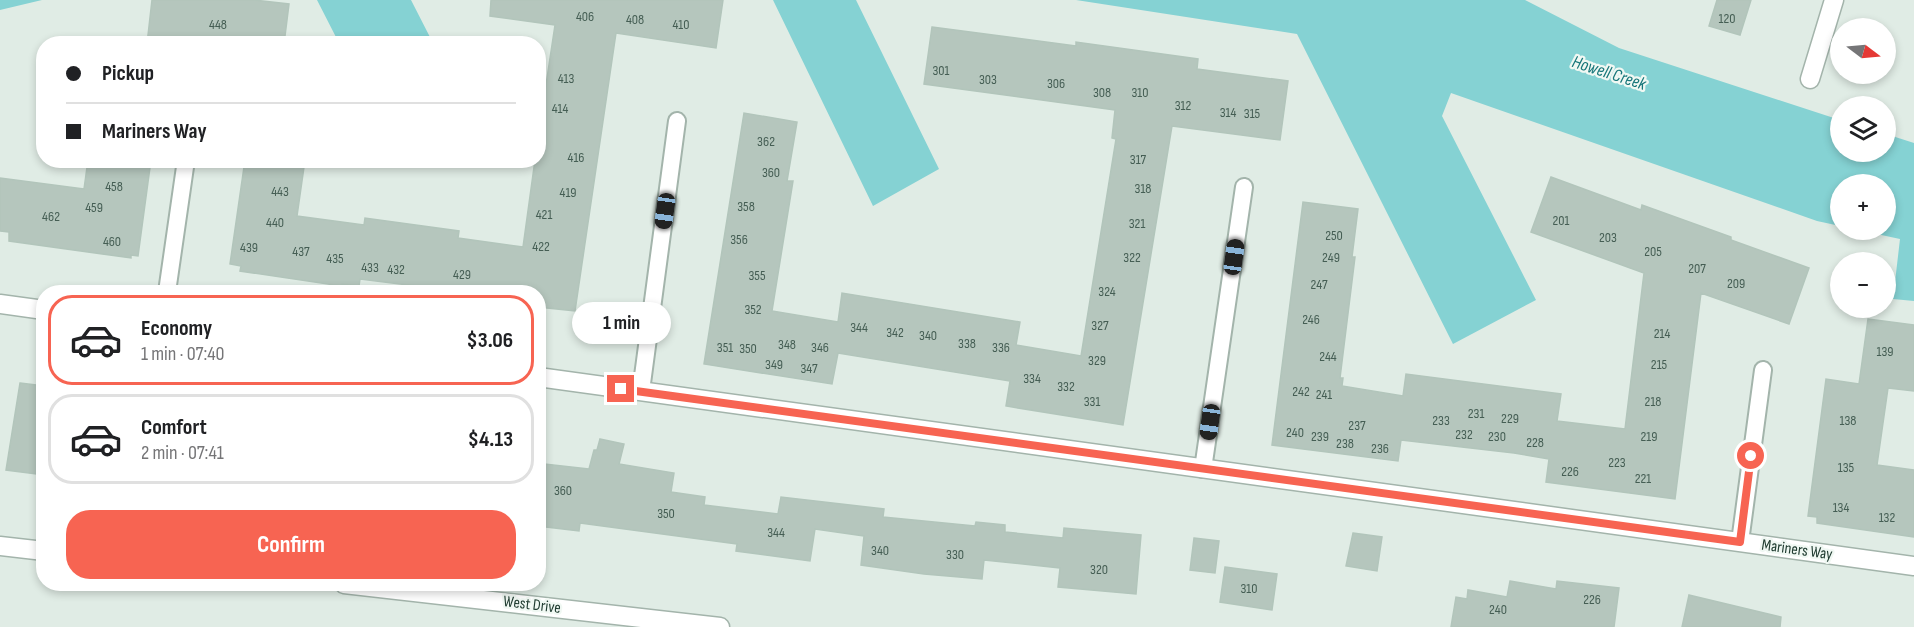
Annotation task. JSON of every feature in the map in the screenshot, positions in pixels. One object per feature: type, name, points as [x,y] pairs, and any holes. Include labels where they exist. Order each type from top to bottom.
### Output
[{"type":"street","points":[[1810,79],[1833,0]]},
{"type":"street","points":[[0,304],[36,309]]},
{"type":"street","name":"Mariners Way","points":[[546,378],[1914,566]]},
{"type":"street","points":[[0,546],[36,550]]},
{"type":"street","name":"West Drive","points":[[405,591],[720,627]]},
{"type":"lane","points":[[641,392],[677,121]]},
{"type":"lane","points":[[168,285],[185,168]]},
{"type":"lane","points":[[1203,469],[1244,187]]},
{"type":"lane","points":[[1740,542],[1763,370]]},
{"type":"water","points":[[0,0],[42,0],[0,10]]},
{"type":"water","points":[[317,0],[411,0],[429,36],[335,36]]},
{"type":"water","points":[[773,0],[856,0],[939,169],[873,206]]},
{"type":"water","name":"Howell Creek","points":[[1076,0],[1525,0],[1619,48],[1830,117],[1830,162],[1896,162],[1896,137],[1914,143],[1914,301],[1896,299],[1900,239],[1896,238],[1896,174],[1830,174],[1830,224],[1451,93],[1442,116],[1536,300],[1453,344],[1297,34]]},
{"type":"building","points":[[152,0],[254,0],[289,4],[285,36],[148,36]]},
{"type":"building","points":[[491,0],[723,0],[716,48],[616,33],[575,311],[546,308],[546,285],[408,285],[360,279],[359,285],[334,285],[240,271],[241,266],[230,264],[244,168],[304,168],[297,216],[364,225],[365,218],[459,231],[458,238],[523,247],[534,168],[546,168],[546,85],[555,25],[490,16]]},
{"type":"building","points":[[1717,0],[1751,0],[1740,35],[1709,26]]},
{"type":"building","points":[[932,27],[1076,46],[1076,42],[1198,59],[1197,69],[1288,81],[1280,140],[1172,126],[1123,425],[1006,406],[1010,381],[838,353],[832,384],[704,364],[744,113],[797,122],[787,181],[793,181],[772,311],[838,322],[842,293],[1020,322],[1016,345],[1081,356],[1116,139],[1112,138],[1115,110],[924,84]]},
{"type":"building","points":[[87,168],[150,168],[138,256],[131,255],[131,258],[9,241],[9,232],[0,231],[0,178],[84,189]]},
{"type":"building","points":[[1551,177],[1641,210],[1642,205],[1809,268],[1789,324],[1701,293],[1675,499],[1546,482],[1549,459],[1514,453],[1401,440],[1398,461],[1272,445],[1303,202],[1358,209],[1352,257],[1355,257],[1340,378],[1343,378],[1342,386],[1403,396],[1406,374],[1561,394],[1557,421],[1625,429],[1644,273],[1531,232]]},
{"type":"building","points":[[1868,319],[1914,325],[1914,391],[1888,388],[1877,465],[1914,470],[1914,537],[1817,523],[1817,517],[1808,516],[1826,379],[1859,384]]},
{"type":"building","points":[[20,383],[36,385],[36,474],[6,470]]},
{"type":"building","points":[[600,439],[624,444],[619,464],[674,473],[671,492],[705,497],[704,505],[778,514],[781,497],[884,509],[883,517],[975,526],[976,522],[1005,525],[1005,532],[1063,538],[1064,528],[1141,535],[1136,594],[1058,587],[1060,568],[984,560],[982,579],[861,565],[864,536],[815,529],[810,561],[736,551],[737,544],[580,523],[579,531],[546,527],[546,464],[589,469],[594,450],[597,450]]},
{"type":"building","points":[[1353,533],[1382,537],[1377,571],[1346,566]]},
{"type":"building","points":[[1194,538],[1219,541],[1215,573],[1190,570]]},
{"type":"building","points":[[1225,567],[1277,574],[1272,610],[1220,602]]},
{"type":"building","points":[[1510,581],[1556,589],[1557,581],[1619,588],[1614,627],[1451,627],[1456,597],[1467,599],[1468,590],[1507,597]]},
{"type":"building","points":[[1689,595],[1781,617],[1780,627],[1682,627]]},
{"type":"route","points":[[621,389],[1740,542],[1751,456]]}]
